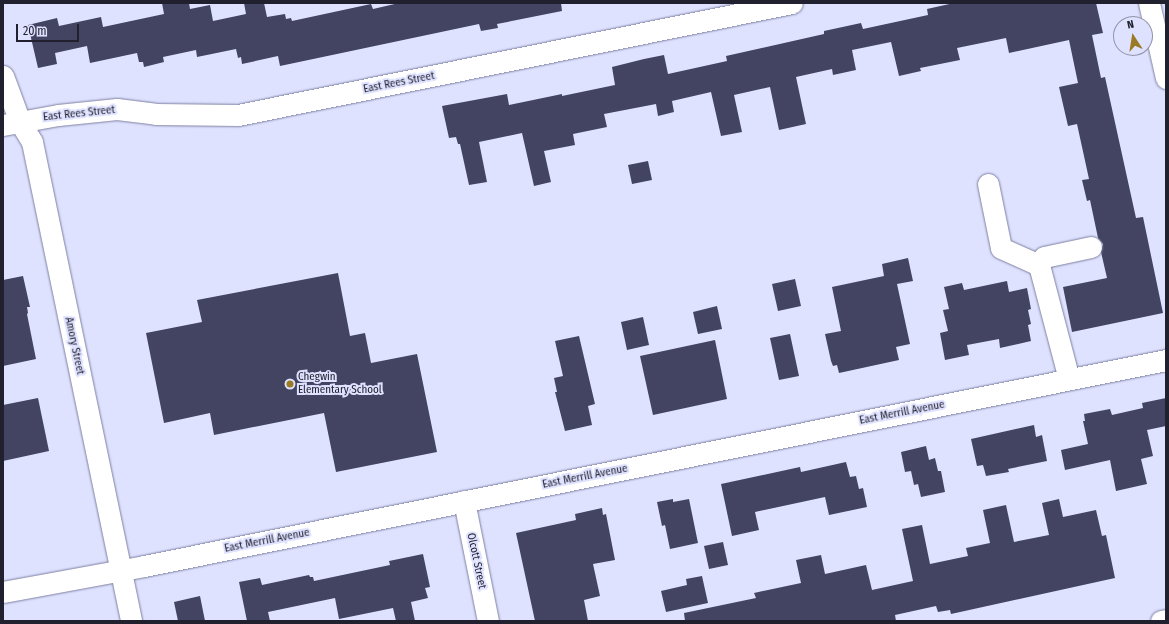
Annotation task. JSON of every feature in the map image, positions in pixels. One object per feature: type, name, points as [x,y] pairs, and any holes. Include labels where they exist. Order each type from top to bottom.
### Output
[{"type":"street","name":"East Rees Street","points":[[11,123],[73,113],[117,109],[155,114],[238,115],[792,3]]},
{"type":"street","points":[[1149,3],[1166,78]]},
{"type":"street","name":"Amory Street","points":[[3,76],[11,123],[32,142],[131,621]]},
{"type":"street","points":[[988,184],[1001,248],[1039,265]]},
{"type":"street","points":[[1069,379],[1039,265],[1044,257],[1091,248]]},
{"type":"street","name":"East Merrill Avenue","points":[[3,592],[120,570],[1166,360]]},
{"type":"street","name":"Olcott Street","points":[[464,501],[488,621]]},
{"type":"street","points":[[1161,621],[1166,620]]},
{"type":"building","points":[[162,3],[189,3],[190,9],[210,5],[213,21],[246,14],[244,3],[264,3],[267,17],[285,14],[286,19],[291,18],[292,21],[371,4],[373,9],[399,3],[561,3],[562,11],[497,24],[498,28],[481,31],[479,24],[280,66],[278,56],[242,64],[241,57],[238,58],[236,49],[197,57],[196,50],[163,57],[164,62],[144,67],[143,62],[139,62],[137,53],[90,63],[87,46],[55,53],[57,64],[38,68],[28,25],[57,18],[59,26],[101,17],[103,27],[164,14]]},
{"type":"building","points":[[954,3],[1096,3],[1103,33],[1092,35],[1101,78],[1105,77],[1136,218],[1143,217],[1163,313],[1072,332],[1063,287],[1107,278],[1101,252],[1103,244],[1098,238],[1090,200],[1087,201],[1082,180],[1089,179],[1077,124],[1068,126],[1059,87],[1078,83],[1069,40],[1009,53],[1006,38],[957,48],[960,60],[920,68],[921,71],[899,76],[891,42],[852,50],[856,70],[833,75],[832,69],[796,77],[806,124],[779,130],[770,87],[734,95],[742,132],[721,136],[711,92],[672,101],[674,112],[658,116],[656,104],[604,114],[607,127],[573,134],[575,145],[544,151],[551,182],[534,186],[522,133],[479,142],[487,182],[469,185],[460,144],[458,144],[456,137],[449,138],[442,106],[507,94],[509,105],[562,94],[562,96],[615,85],[612,67],[644,59],[664,55],[668,74],[727,61],[726,56],[824,34],[824,31],[861,23],[863,29],[928,15],[927,9]]},
{"type":"building","points":[[648,161],[652,180],[632,184],[628,165]]},
{"type":"building","points":[[908,258],[913,281],[897,284],[910,344],[896,347],[899,360],[839,373],[837,365],[833,366],[831,361],[825,334],[841,331],[832,287],[884,276],[882,264]]},
{"type":"building","name":"Chegwin Elementary School","points":[[338,273],[350,336],[365,333],[371,363],[417,354],[437,452],[336,472],[324,413],[214,435],[210,413],[164,423],[146,333],[202,322],[197,300]]},
{"type":"building","points":[[23,276],[30,307],[27,307],[27,314],[36,359],[3,366],[3,280]]},
{"type":"building","points":[[795,279],[801,306],[778,311],[772,284]]},
{"type":"building","points":[[1007,281],[1009,292],[1027,288],[1031,309],[1028,310],[1031,324],[1028,325],[1031,341],[1000,348],[999,339],[967,345],[969,355],[945,360],[940,333],[948,331],[943,310],[949,309],[944,287],[962,283],[964,290]]},
{"type":"building","points":[[717,306],[722,329],[698,334],[693,312]]},
{"type":"building","points":[[643,317],[649,345],[627,350],[621,322]]},
{"type":"building","points":[[790,334],[799,376],[779,380],[770,338]]},
{"type":"building","points":[[579,336],[595,404],[588,406],[592,425],[565,431],[555,392],[557,392],[554,378],[563,376],[555,341]]},
{"type":"building","points":[[715,340],[727,399],[653,415],[640,356]]},
{"type":"building","points":[[38,398],[49,451],[3,461],[3,405]]},
{"type":"building","points":[[1166,398],[1166,426],[1147,430],[1153,456],[1141,459],[1147,484],[1116,491],[1110,460],[1065,470],[1061,450],[1088,444],[1083,421],[1085,421],[1084,414],[1110,409],[1112,415],[1143,408],[1142,403]]},
{"type":"building","points":[[1034,425],[1036,437],[1042,435],[1047,461],[1008,469],[1009,472],[986,476],[983,465],[977,466],[971,439]]},
{"type":"building","points":[[926,446],[929,460],[935,458],[938,471],[941,471],[945,492],[921,497],[918,484],[914,485],[911,471],[905,472],[901,452]]},
{"type":"building","points":[[846,462],[850,477],[856,476],[859,489],[863,488],[867,507],[829,515],[825,497],[755,512],[759,530],[732,536],[721,484],[800,467],[801,472]]},
{"type":"building","points":[[673,499],[673,502],[689,499],[698,543],[670,549],[665,525],[662,526],[657,502]]},
{"type":"building","points":[[1059,499],[1063,517],[1096,510],[1102,536],[1106,535],[1115,578],[951,614],[950,610],[938,612],[936,606],[895,615],[896,621],[685,621],[684,613],[756,598],[754,593],[801,583],[796,560],[821,555],[825,574],[866,565],[872,590],[913,581],[902,529],[922,525],[930,564],[968,556],[966,548],[990,543],[983,510],[1006,505],[1014,542],[1049,535],[1042,503]]},
{"type":"building","points":[[602,508],[603,515],[606,514],[615,560],[593,564],[600,596],[584,600],[588,621],[535,621],[516,533],[576,520],[575,514]]},
{"type":"building","points":[[723,542],[728,565],[709,569],[704,546]]},
{"type":"building","points":[[423,554],[430,587],[425,588],[428,598],[411,602],[415,621],[396,621],[393,608],[339,619],[335,598],[268,612],[270,621],[247,621],[239,582],[260,578],[262,585],[309,575],[310,577],[313,577],[314,581],[390,565],[389,561]]},
{"type":"building","points":[[702,576],[708,603],[666,612],[661,591],[687,585],[686,579]]},
{"type":"building","points":[[200,596],[205,621],[178,621],[174,602]]},
{"type":"place","name":"Chegwin Elementary School","points":[[290,384]]}]
